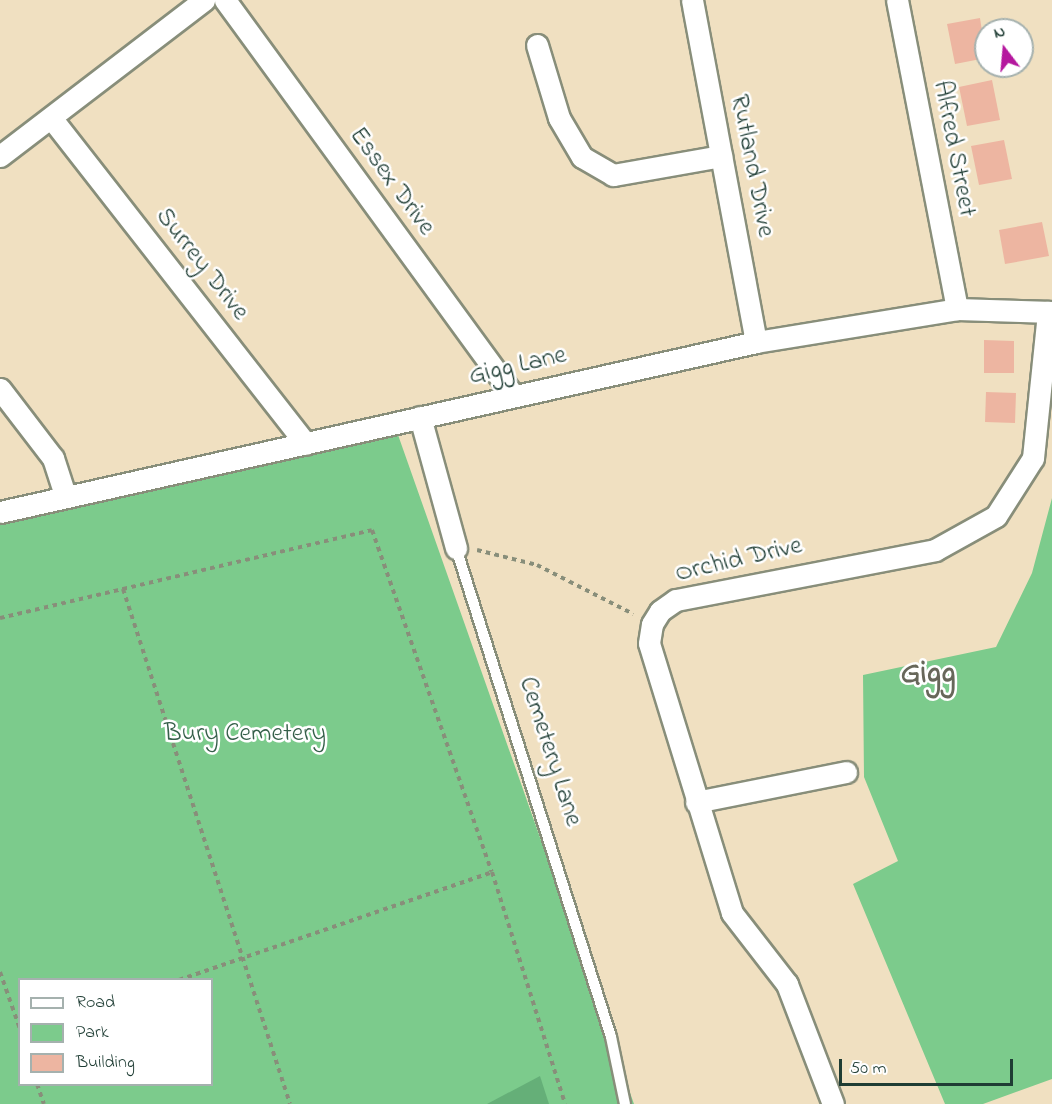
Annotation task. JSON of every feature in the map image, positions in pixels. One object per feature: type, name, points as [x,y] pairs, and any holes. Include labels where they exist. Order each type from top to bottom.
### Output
[{"type":"street","points":[[0,156],[52,119],[204,0]]},
{"type":"street","name":"Essex Drive","points":[[225,0],[513,395]]},
{"type":"street","name":"Rutland Drive","points":[[692,0],[756,342]]},
{"type":"street","name":"Alfred Street","points":[[897,0],[957,309]]},
{"type":"street","points":[[537,45],[559,118],[582,157],[613,175],[721,156]]},
{"type":"street","name":"Surrey Drive","points":[[52,119],[306,444]]},
{"type":"street","name":"Gigg Lane","points":[[0,512],[756,342],[957,309],[1050,312]]},
{"type":"street","name":"Orchid Drive","points":[[652,624],[660,611],[676,600],[935,550],[996,516],[1033,458],[1050,312]]},
{"type":"street","points":[[0,389],[53,458],[65,496]]},
{"type":"street","name":"Cemetery Lane","points":[[420,417],[456,548]]},
{"type":"street","points":[[652,624],[649,643],[732,913],[787,984],[833,1104]]},
{"type":"street","points":[[696,802],[846,772]]},
{"type":"lane","name":"Cemetery Lane","points":[[456,548],[611,1037],[625,1104]]},
{"type":"path","points":[[0,618],[372,530],[492,872],[565,1104]]},
{"type":"path","points":[[456,548],[488,551],[537,565],[652,624]]},
{"type":"path","points":[[123,589],[290,1104]]},
{"type":"path","points":[[185,978],[492,872]]},
{"type":"path","points":[[0,972],[18,1023]]},
{"type":"path","points":[[39,1086],[44,1104]]},
{"type":"green space","name":"Bury Cemetery","points":[[397,432],[634,1104],[0,1104],[0,525]]},
{"type":"green space","points":[[1052,498],[1052,1079],[983,1104],[945,1104],[853,884],[898,861],[864,777],[863,675],[996,647],[1032,573]]},
{"type":"green space","points":[[540,1076],[549,1104],[487,1104]]},
{"type":"building","points":[[974,19],[974,60],[955,64],[947,24]]},
{"type":"building","points":[[992,80],[1000,120],[967,126],[959,87]]},
{"type":"building","points":[[1004,140],[1012,179],[979,185],[971,146]]},
{"type":"building","points":[[1042,222],[1049,256],[1005,264],[999,230]]},
{"type":"building","points":[[984,340],[1014,341],[1014,373],[984,373]]},
{"type":"building","points":[[986,392],[1016,393],[1015,423],[985,422]]},
{"type":"district","name":"Gigg","points":[[928,675]]}]
